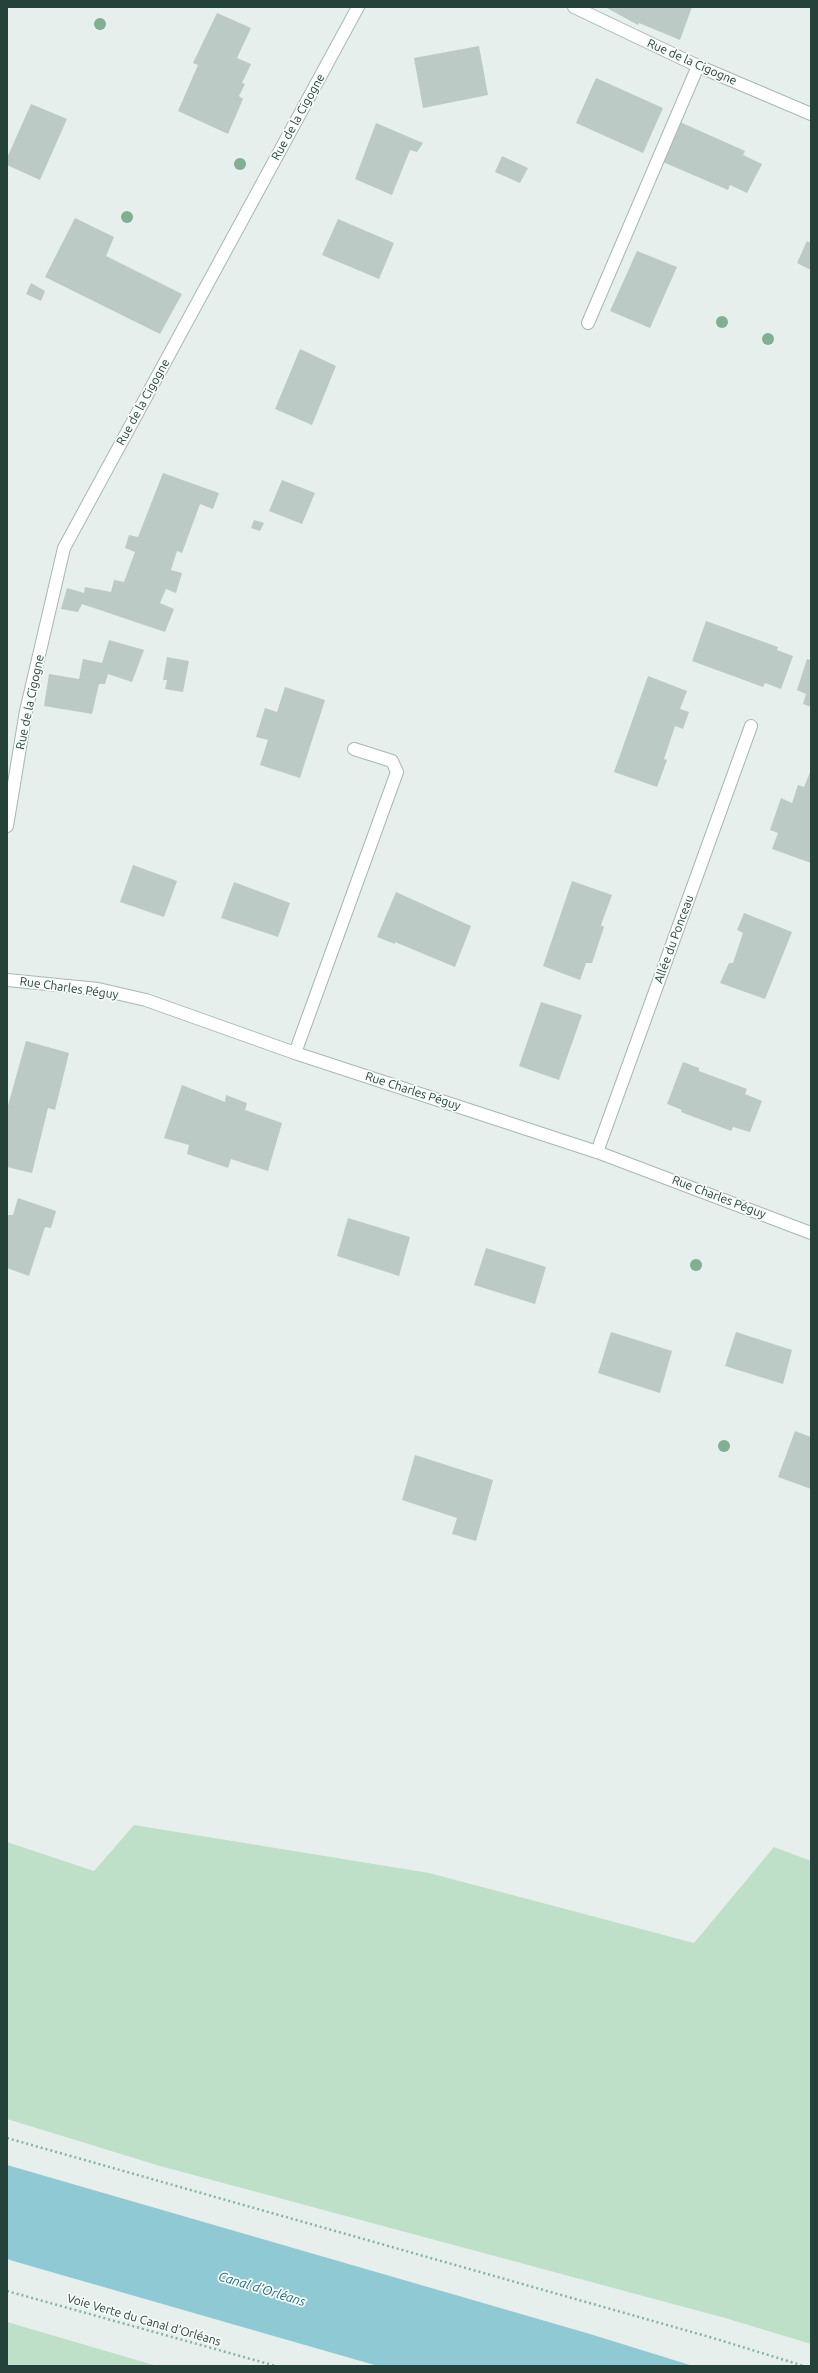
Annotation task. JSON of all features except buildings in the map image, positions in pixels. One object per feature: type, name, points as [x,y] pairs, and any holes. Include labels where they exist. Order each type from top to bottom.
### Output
[{"type":"street","name":"Rue de la Cigogne","points":[[7,826],[26,711],[64,548],[358,7]]},
{"type":"street","name":"Rue de la Cigogne","points":[[574,7],[698,66],[811,114]]},
{"type":"street","points":[[588,323],[698,66]]},
{"type":"street","name":"Allée du Ponceau","points":[[597,1152],[751,726]]},
{"type":"street","points":[[295,1053],[397,772],[392,761],[354,749]]},
{"type":"street","name":"Rue Charles Péguy","points":[[7,980],[98,989],[146,1000],[295,1053],[597,1152],[811,1232]]},
{"type":"path","points":[[7,2138],[713,2338],[804,2366]]},
{"type":"path","name":"Voie Verte du Canal d'Orléans","points":[[7,2291],[276,2366]]},
{"type":"green space","points":[[134,1825],[429,1873],[694,1943],[774,1847],[811,1861],[811,2344],[725,2318],[160,2166],[7,2119],[7,1842],[94,1871]]},
{"type":"green space","points":[[7,2322],[157,2366],[7,2366]]},
{"type":"water","name":"Canal d'Orléans","points":[[7,2165],[590,2334],[693,2366],[378,2366],[20,2263],[7,2259]]}]
